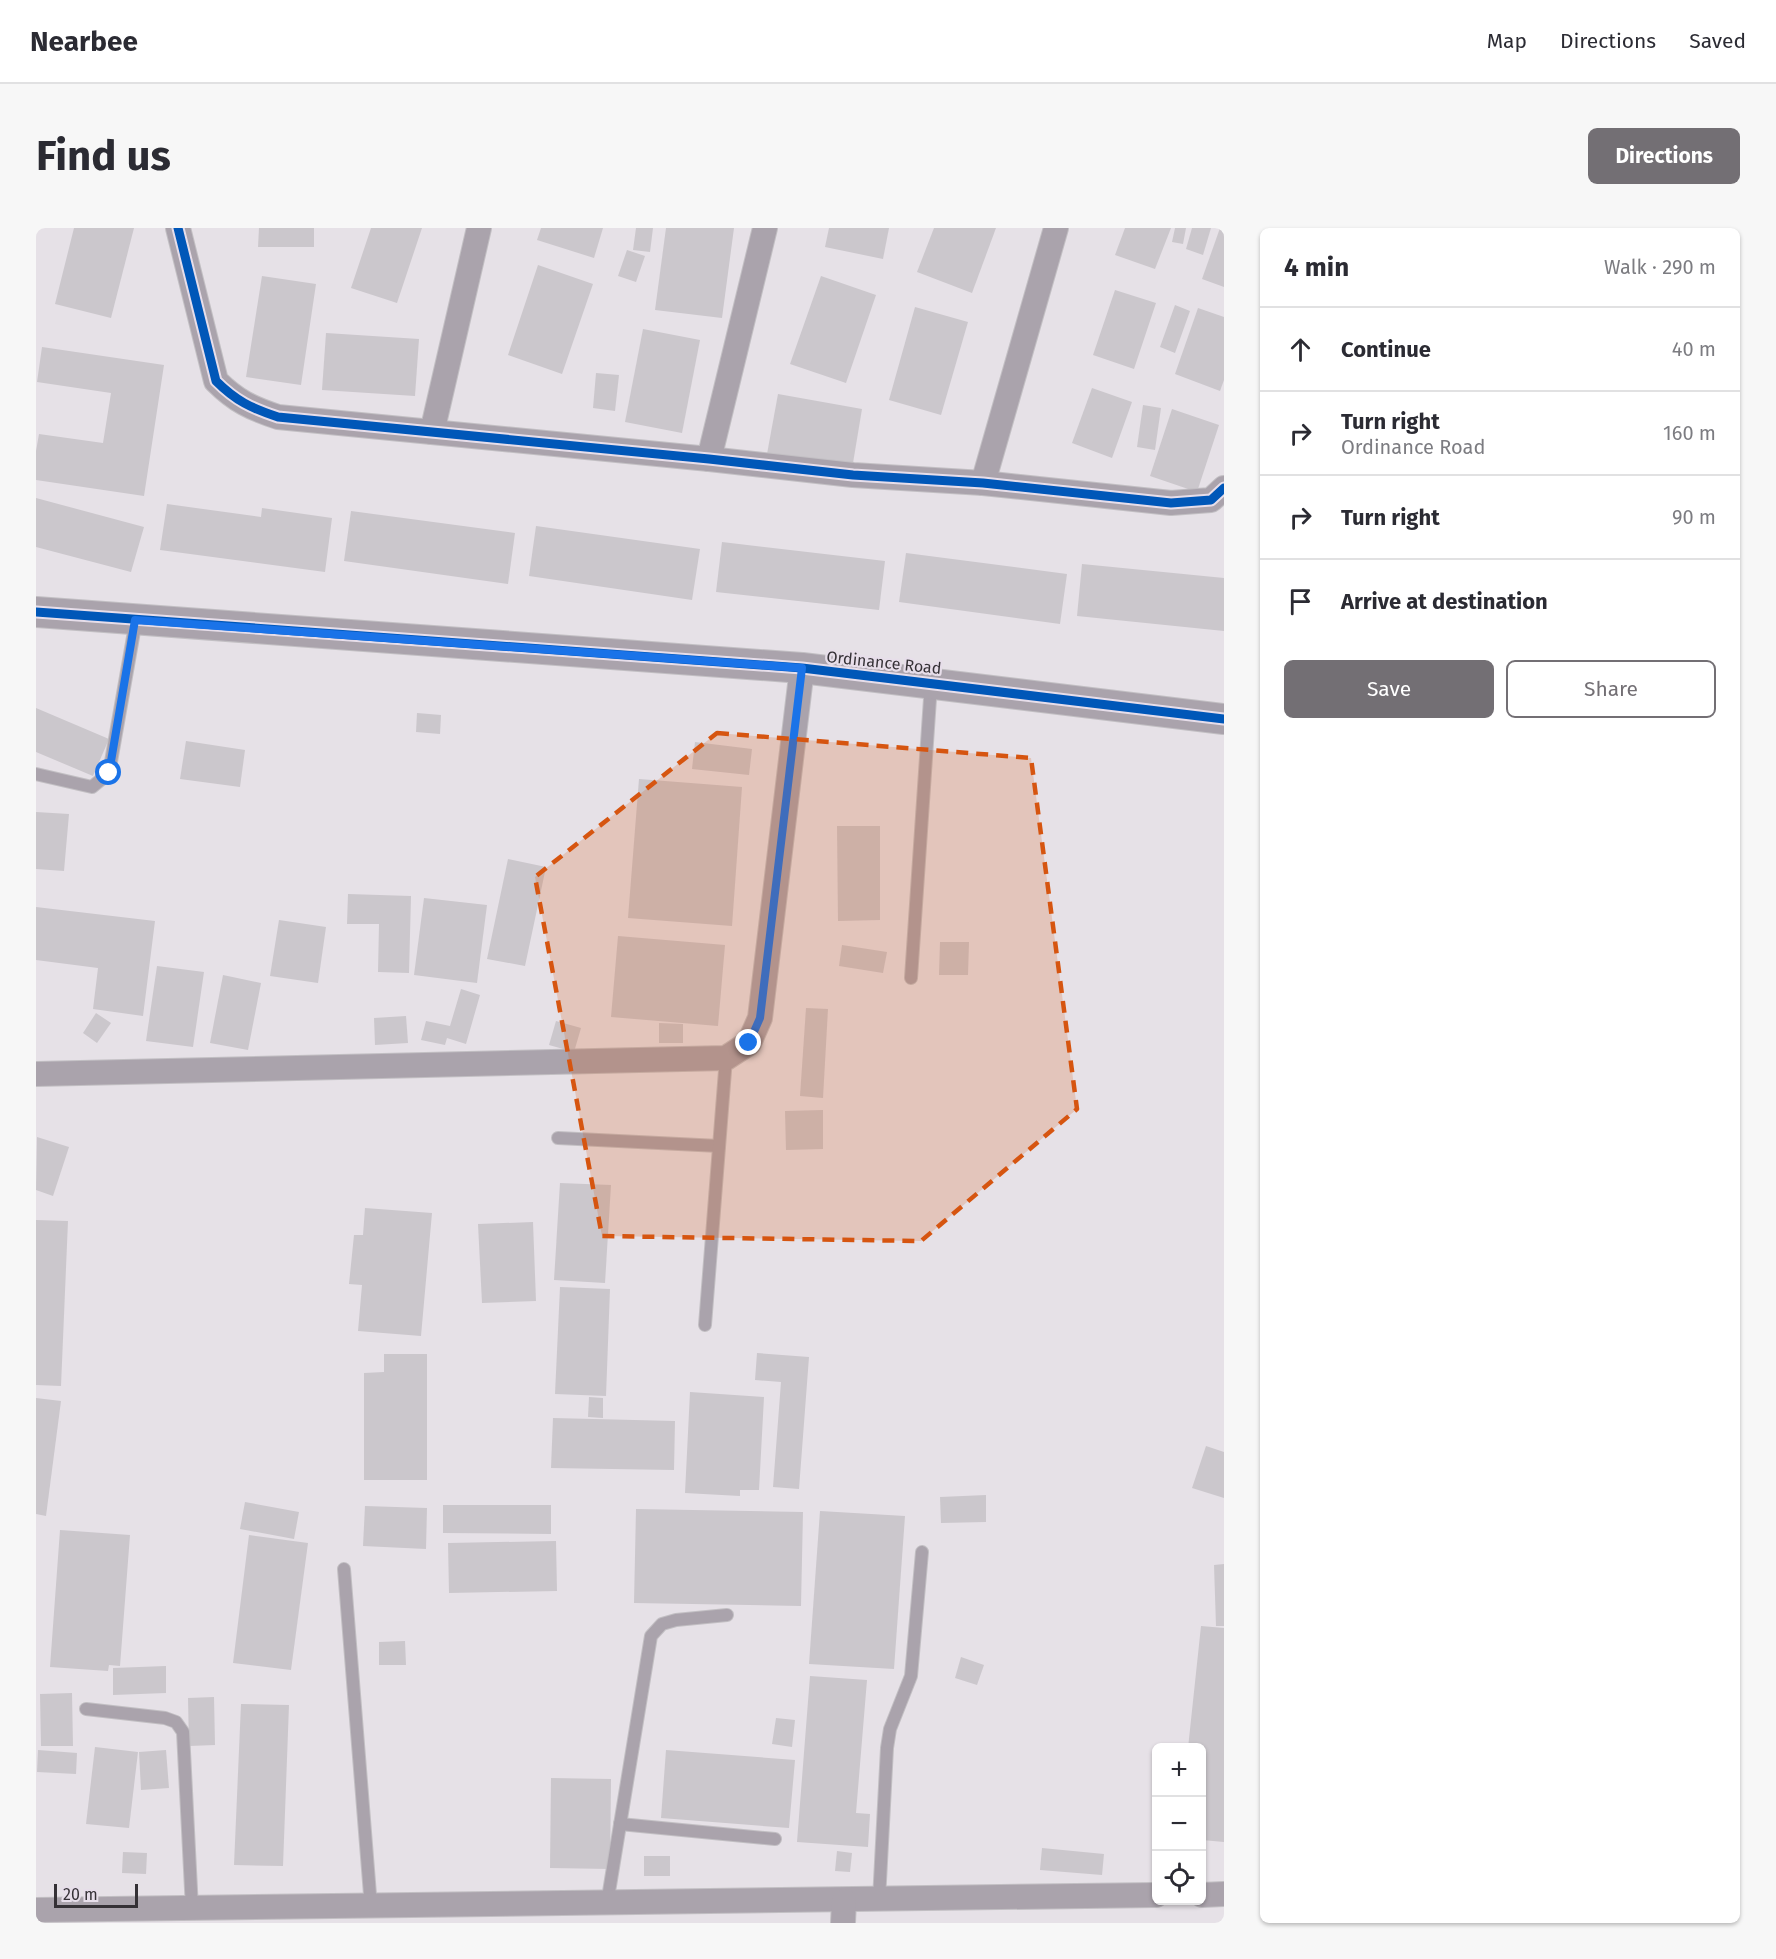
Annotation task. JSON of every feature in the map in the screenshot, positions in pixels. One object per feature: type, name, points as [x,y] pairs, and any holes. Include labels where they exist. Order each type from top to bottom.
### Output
[{"type":"street","points":[[178,228],[178,237],[216,381],[232,396],[252,408],[278,417],[709,459],[853,476],[983,483],[1172,502],[1211,500],[1224,488]]},
{"type":"street","points":[[432,432],[479,228]]},
{"type":"street","points":[[709,459],[765,228]]},
{"type":"street","points":[[983,483],[1056,228]]},
{"type":"street","name":"Ordinance Road","points":[[36,612],[802,668],[1224,719]]},
{"type":"street","points":[[36,1074],[726,1058],[749,1043],[760,1018],[802,668]]},
{"type":"street","points":[[1206,1895],[1224,1894]]},
{"type":"street","points":[[36,1910],[370,1907],[421,1915],[607,1904],[844,1912],[879,1900],[1152,1895]]},
{"type":"lane","points":[[36,774],[92,787],[109,773],[135,620]]},
{"type":"lane","points":[[911,978],[931,683]]},
{"type":"lane","points":[[705,1325],[726,1058]]},
{"type":"lane","points":[[558,1138],[719,1146]]},
{"type":"lane","points":[[879,1900],[887,1748],[890,1729],[910,1676],[922,1552]]},
{"type":"lane","points":[[344,1569],[370,1907]]},
{"type":"lane","points":[[607,1904],[651,1636],[662,1624],[676,1620],[727,1615]]},
{"type":"lane","points":[[86,1709],[165,1718],[176,1722],[183,1732],[192,1909]]},
{"type":"lane","points":[[621,1824],[775,1839]]},
{"type":"highlighted area","points":[[717,733],[1031,758],[1077,1109],[921,1241],[602,1236],[535,877]]},
{"type":"building","points":[[74,228],[134,228],[111,318],[55,304]]},
{"type":"building","points":[[259,228],[314,228],[314,247],[258,247]]},
{"type":"building","points":[[371,228],[422,228],[397,303],[351,288]]},
{"type":"building","points":[[541,228],[603,228],[594,258],[537,240]]},
{"type":"building","points":[[636,228],[653,228],[650,252],[633,250]]},
{"type":"building","points":[[666,228],[734,228],[722,318],[655,310]]},
{"type":"building","points":[[829,228],[889,228],[883,259],[825,247]]},
{"type":"building","points":[[934,228],[996,228],[972,293],[917,272]]},
{"type":"building","points":[[1125,228],[1171,228],[1155,269],[1115,255]]},
{"type":"building","points":[[1175,228],[1186,228],[1183,244],[1172,242]]},
{"type":"building","points":[[1192,228],[1211,228],[1203,255],[1186,249]]},
{"type":"building","points":[[1220,228],[1224,228],[1224,287],[1202,279]]},
{"type":"building","points":[[627,250],[645,256],[636,282],[618,276]]},
{"type":"building","points":[[538,265],[593,284],[562,374],[508,355]]},
{"type":"building","points":[[262,276],[316,284],[301,385],[246,377]]},
{"type":"building","points":[[821,276],[876,295],[846,383],[790,364]]},
{"type":"building","points":[[1115,290],[1156,303],[1134,369],[1093,355]]},
{"type":"building","points":[[1175,305],[1190,311],[1175,353],[1160,347]]},
{"type":"building","points":[[915,307],[968,322],[941,415],[889,400]]},
{"type":"building","points":[[1198,308],[1224,317],[1224,380],[1220,391],[1175,374]]},
{"type":"building","points":[[643,329],[700,340],[682,433],[625,422]]},
{"type":"building","points":[[326,333],[419,339],[415,396],[322,390]]},
{"type":"building","points":[[42,347],[164,365],[144,496],[36,480],[36,451],[39,434],[103,443],[111,393],[37,382]]},
{"type":"building","points":[[596,373],[619,375],[615,411],[593,408]]},
{"type":"building","points":[[1092,388],[1132,402],[1112,458],[1072,443]]},
{"type":"building","points":[[778,394],[862,409],[852,469],[767,454]]},
{"type":"building","points":[[1143,405],[1161,408],[1155,450],[1137,447]]},
{"type":"building","points":[[1172,409],[1219,425],[1197,492],[1150,476]]},
{"type":"building","points":[[36,498],[144,527],[131,572],[36,547]]},
{"type":"building","points":[[167,504],[261,517],[262,508],[332,518],[325,572],[160,550]]},
{"type":"building","points":[[351,511],[515,533],[508,584],[344,561]]},
{"type":"building","points":[[536,526],[700,549],[692,600],[529,576]]},
{"type":"building","points":[[722,542],[885,561],[879,610],[716,592]]},
{"type":"building","points":[[906,553],[1067,574],[1060,624],[899,602]]},
{"type":"building","points":[[1082,564],[1224,578],[1224,631],[1077,616]]},
{"type":"building","points":[[36,708],[109,739],[93,776],[36,752]]},
{"type":"building","points":[[417,713],[441,715],[440,734],[416,732]]},
{"type":"building","points":[[186,741],[245,750],[240,787],[180,779]]},
{"type":"building","points":[[695,742],[752,749],[749,775],[692,769]]},
{"type":"building","points":[[639,779],[742,787],[732,926],[628,918]]},
{"type":"building","points":[[36,812],[69,814],[64,871],[36,869]]},
{"type":"building","points":[[837,826],[880,826],[880,920],[838,921]]},
{"type":"building","points":[[508,859],[546,867],[525,966],[487,959]]},
{"type":"building","points":[[348,894],[411,896],[409,973],[378,972],[379,924],[347,924]]},
{"type":"building","points":[[424,898],[487,905],[477,983],[414,975]]},
{"type":"building","points":[[36,907],[155,921],[143,1016],[93,1009],[98,968],[36,960]]},
{"type":"building","points":[[279,920],[326,927],[318,983],[270,976]]},
{"type":"building","points":[[618,936],[725,945],[718,1026],[611,1017]]},
{"type":"building","points":[[940,942],[969,942],[968,975],[939,975]]},
{"type":"building","points":[[842,945],[887,952],[883,973],[839,966]]},
{"type":"building","points":[[157,966],[204,972],[193,1047],[146,1041]]},
{"type":"building","points":[[223,975],[261,983],[248,1050],[210,1043]]},
{"type":"building","points":[[461,989],[480,995],[466,1044],[447,1038],[445,1045],[421,1040],[426,1021],[450,1026]]},
{"type":"building","points":[[806,1008],[828,1009],[823,1098],[800,1096]]},
{"type":"building","points":[[96,1013],[111,1023],[97,1043],[83,1033]]},
{"type":"building","points":[[406,1016],[408,1043],[375,1045],[374,1018]]},
{"type":"building","points":[[556,1021],[581,1028],[574,1052],[549,1045]]},
{"type":"building","points":[[659,1023],[683,1024],[683,1043],[659,1043]]},
{"type":"building","points":[[823,1110],[823,1149],[786,1150],[785,1111]]},
{"type":"building","points":[[37,1137],[69,1147],[53,1196],[36,1190]]},
{"type":"building","points":[[560,1183],[611,1185],[605,1283],[554,1280]]},
{"type":"building","points":[[365,1208],[432,1213],[421,1336],[358,1331],[362,1285],[349,1284],[354,1235],[363,1235]]},
{"type":"building","points":[[36,1220],[68,1221],[61,1386],[36,1385]]},
{"type":"building","points":[[533,1222],[536,1301],[482,1303],[478,1224]]},
{"type":"building","points":[[560,1287],[610,1289],[606,1396],[555,1394]]},
{"type":"building","points":[[757,1353],[809,1357],[799,1489],[773,1487],[781,1382],[755,1380]]},
{"type":"building","points":[[384,1354],[427,1354],[427,1480],[364,1480],[364,1373],[384,1372]]},
{"type":"building","points":[[690,1392],[764,1397],[759,1490],[740,1490],[740,1496],[685,1493]]},
{"type":"building","points":[[589,1397],[603,1398],[603,1418],[588,1417]]},
{"type":"building","points":[[36,1398],[61,1401],[46,1516],[36,1514]]},
{"type":"building","points":[[553,1418],[675,1421],[674,1470],[551,1468]]},
{"type":"building","points":[[1206,1446],[1224,1452],[1224,1498],[1192,1488]]},
{"type":"building","points":[[986,1495],[986,1522],[941,1523],[940,1497]]},
{"type":"building","points":[[245,1502],[299,1512],[294,1539],[240,1529]]},
{"type":"building","points":[[443,1505],[551,1505],[551,1534],[443,1533]]},
{"type":"building","points":[[365,1506],[427,1508],[426,1549],[363,1546]]},
{"type":"building","points":[[636,1509],[803,1512],[801,1606],[634,1603]]},
{"type":"building","points":[[820,1511],[905,1516],[894,1669],[809,1664]]},
{"type":"building","points":[[60,1530],[130,1535],[120,1666],[109,1665],[108,1671],[50,1667]]},
{"type":"building","points":[[249,1535],[308,1543],[291,1670],[233,1663]]},
{"type":"building","points":[[556,1541],[557,1591],[449,1593],[448,1543]]},
{"type":"building","points":[[1224,1564],[1224,1626],[1216,1626],[1214,1565]]},
{"type":"building","points":[[1201,1626],[1224,1628],[1224,1842],[1206,1840],[1206,1743],[1189,1743]]},
{"type":"building","points":[[405,1641],[406,1665],[379,1665],[379,1642]]},
{"type":"building","points":[[961,1657],[984,1665],[977,1685],[955,1678]]},
{"type":"building","points":[[166,1666],[166,1693],[113,1695],[113,1668]]},
{"type":"building","points":[[810,1676],[867,1680],[856,1813],[870,1814],[868,1847],[797,1842]]},
{"type":"building","points":[[72,1693],[73,1746],[41,1746],[40,1694]]},
{"type":"building","points":[[214,1697],[215,1745],[189,1746],[188,1698]]},
{"type":"building","points":[[241,1704],[289,1705],[283,1866],[234,1865]]},
{"type":"building","points":[[776,1718],[795,1720],[792,1747],[772,1744]]},
{"type":"building","points":[[95,1747],[138,1752],[129,1828],[86,1824]]},
{"type":"building","points":[[38,1750],[77,1753],[76,1774],[37,1772]]},
{"type":"building","points":[[166,1750],[169,1788],[141,1790],[139,1752]]},
{"type":"building","points":[[666,1750],[795,1760],[789,1828],[661,1818]]},
{"type":"building","points":[[551,1778],[611,1779],[610,1869],[550,1868]]},
{"type":"building","points":[[1042,1848],[1104,1854],[1102,1875],[1040,1870]]},
{"type":"building","points":[[837,1851],[852,1853],[850,1872],[835,1871]]},
{"type":"building","points":[[123,1852],[147,1853],[146,1874],[122,1873]]},
{"type":"building","points":[[644,1856],[670,1856],[670,1876],[644,1876]]},
{"type":"cycle path","points":[[178,228],[216,381],[244,403],[278,417],[853,475],[983,483],[1171,503],[1211,500],[1224,488]]},
{"type":"cycle path","points":[[36,612],[802,668],[1224,719]]},
{"type":"route","points":[[109,773],[135,620],[802,668],[760,1018],[749,1043]]}]
